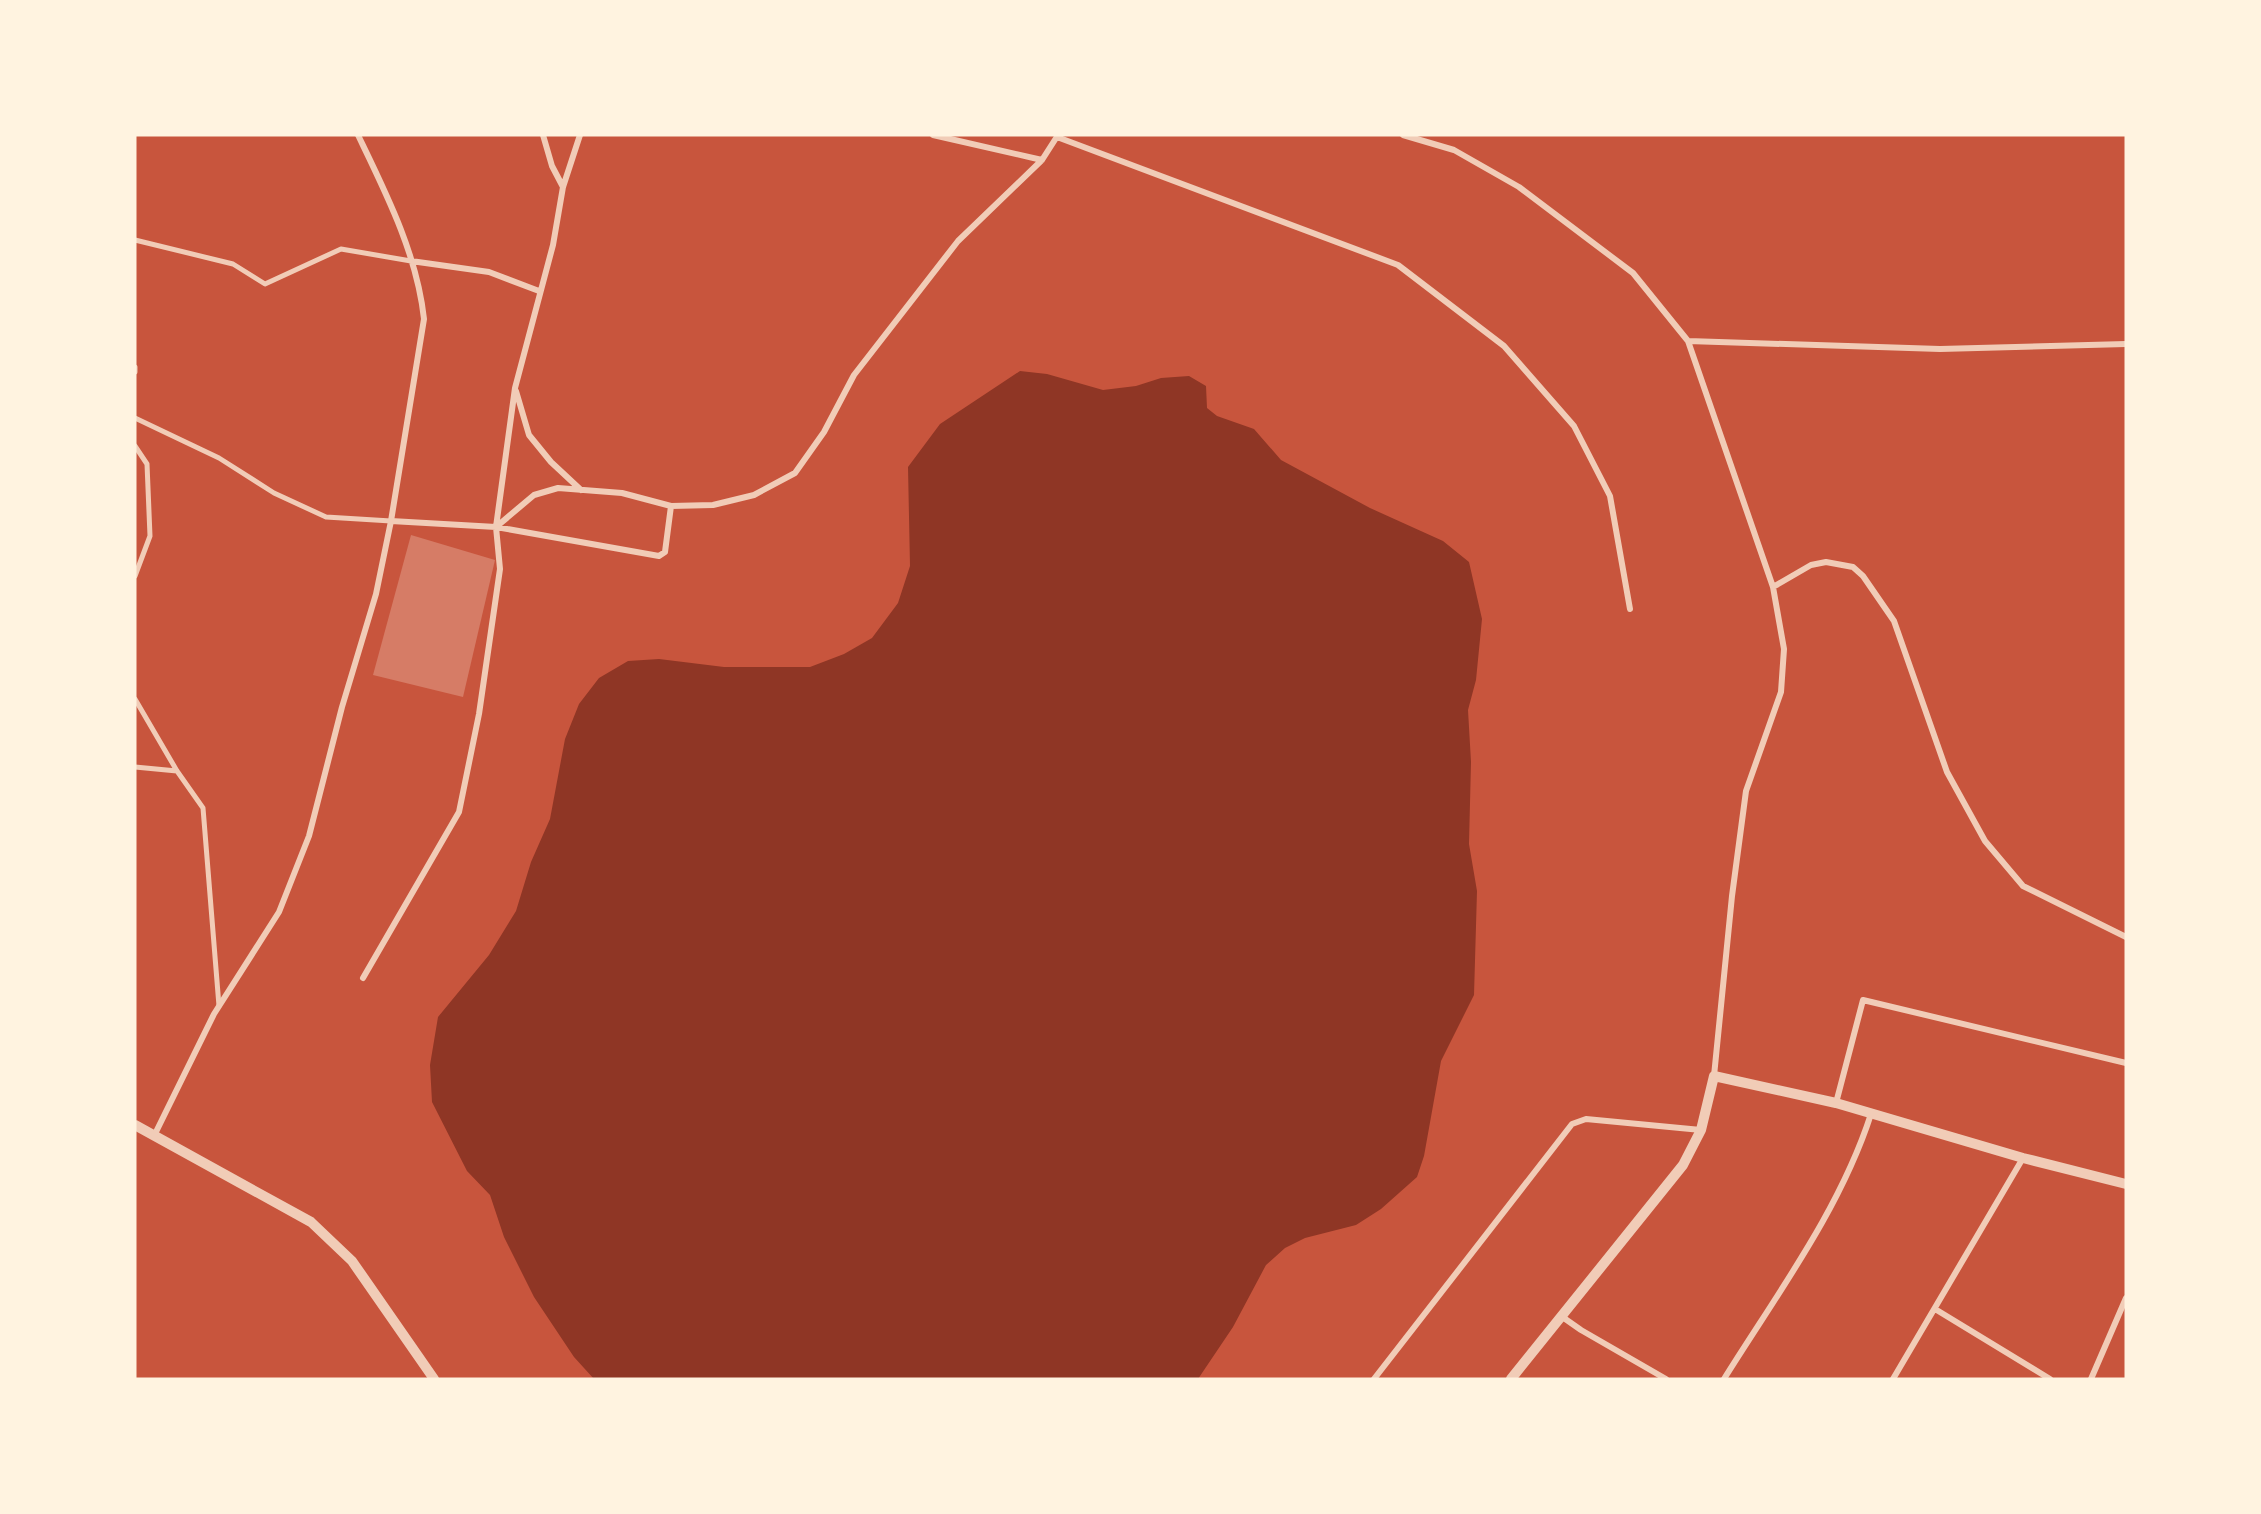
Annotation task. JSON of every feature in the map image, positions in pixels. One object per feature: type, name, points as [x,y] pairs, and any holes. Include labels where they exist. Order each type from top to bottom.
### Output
[{"type":"street","points":[[154,1136],[219,1006],[279,912],[309,836],[342,707],[376,594],[391,521],[424,319],[422,292],[391,204],[358,135]]},
{"type":"street","points":[[543,135],[552,166],[563,187]]},
{"type":"street","points":[[363,978],[459,812],[479,714],[500,569],[496,527],[515,388],[553,245],[563,187],[580,135]]},
{"type":"street","points":[[933,135],[1042,160]]},
{"type":"street","points":[[1403,135],[1454,150],[1519,187],[1634,273],[1688,341],[1773,587],[1784,649],[1780,692],[1746,791],[1732,896],[1714,1076],[1701,1130],[1683,1165],[1511,1379]]},
{"type":"street","points":[[496,527],[534,495],[558,488],[622,493],[670,506],[713,505],[744,498],[795,473],[824,432],[854,375],[958,241],[1042,160],[1057,136],[1398,265],[1504,346],[1574,426],[1610,496],[1630,609]]},
{"type":"street","points":[[135,240],[233,264],[265,284],[341,249],[489,272],[539,291]]},
{"type":"street","points":[[1688,341],[1940,349],[2126,344]]},
{"type":"street","points":[[515,388],[529,435],[550,462],[582,490]]},
{"type":"street","points":[[135,418],[219,458],[274,493],[326,517],[496,527],[659,556],[665,552],[670,506]]},
{"type":"street","points":[[135,446],[147,464],[150,536],[135,576]]},
{"type":"street","points":[[1773,587],[1811,565],[1826,562],[1853,567],[1863,576],[1893,621],[1947,772],[1985,841],[2023,886],[2126,937]]},
{"type":"street","points":[[135,699],[177,771],[203,808],[219,1006]]},
{"type":"street","points":[[135,767],[177,771]]},
{"type":"street","points":[[1836,1103],[1863,999],[2126,1063]]},
{"type":"street","points":[[1714,1076],[1836,1103],[2023,1158],[2126,1184]]},
{"type":"street","points":[[1724,1379],[1815,1234],[1857,1157],[1871,1114]]},
{"type":"street","points":[[1374,1379],[1572,1124],[1586,1119],[1701,1130]]},
{"type":"street","points":[[135,1125],[312,1222],[352,1262],[434,1379]]},
{"type":"street","points":[[1893,1379],[2023,1158]]},
{"type":"street","points":[[2091,1379],[2126,1298]]},
{"type":"street","points":[[1935,1309],[2050,1379]]},
{"type":"street","points":[[1562,1316],[1581,1330],[1666,1379]]},
{"type":"shaded area","points":[[1020,371],[1047,374],[1103,390],[1136,386],[1161,378],[1189,376],[1206,386],[1207,408],[1217,416],[1254,429],[1281,460],[1370,508],[1443,541],[1469,562],[1482,619],[1476,680],[1468,710],[1471,762],[1469,844],[1477,891],[1474,995],[1441,1061],[1424,1156],[1417,1177],[1381,1209],[1356,1225],[1305,1238],[1285,1248],[1266,1265],[1233,1327],[1198,1379],[594,1379],[574,1357],[534,1297],[504,1237],[490,1195],[467,1171],[432,1102],[430,1065],[438,1017],[489,955],[516,911],[531,862],[550,819],[565,739],[579,704],[599,678],[628,661],[659,659],[724,667],[810,667],[844,654],[872,638],[898,603],[910,566],[908,467],[940,424]]},
{"type":"building","points":[[411,535],[495,560],[463,697],[373,675]]}]
